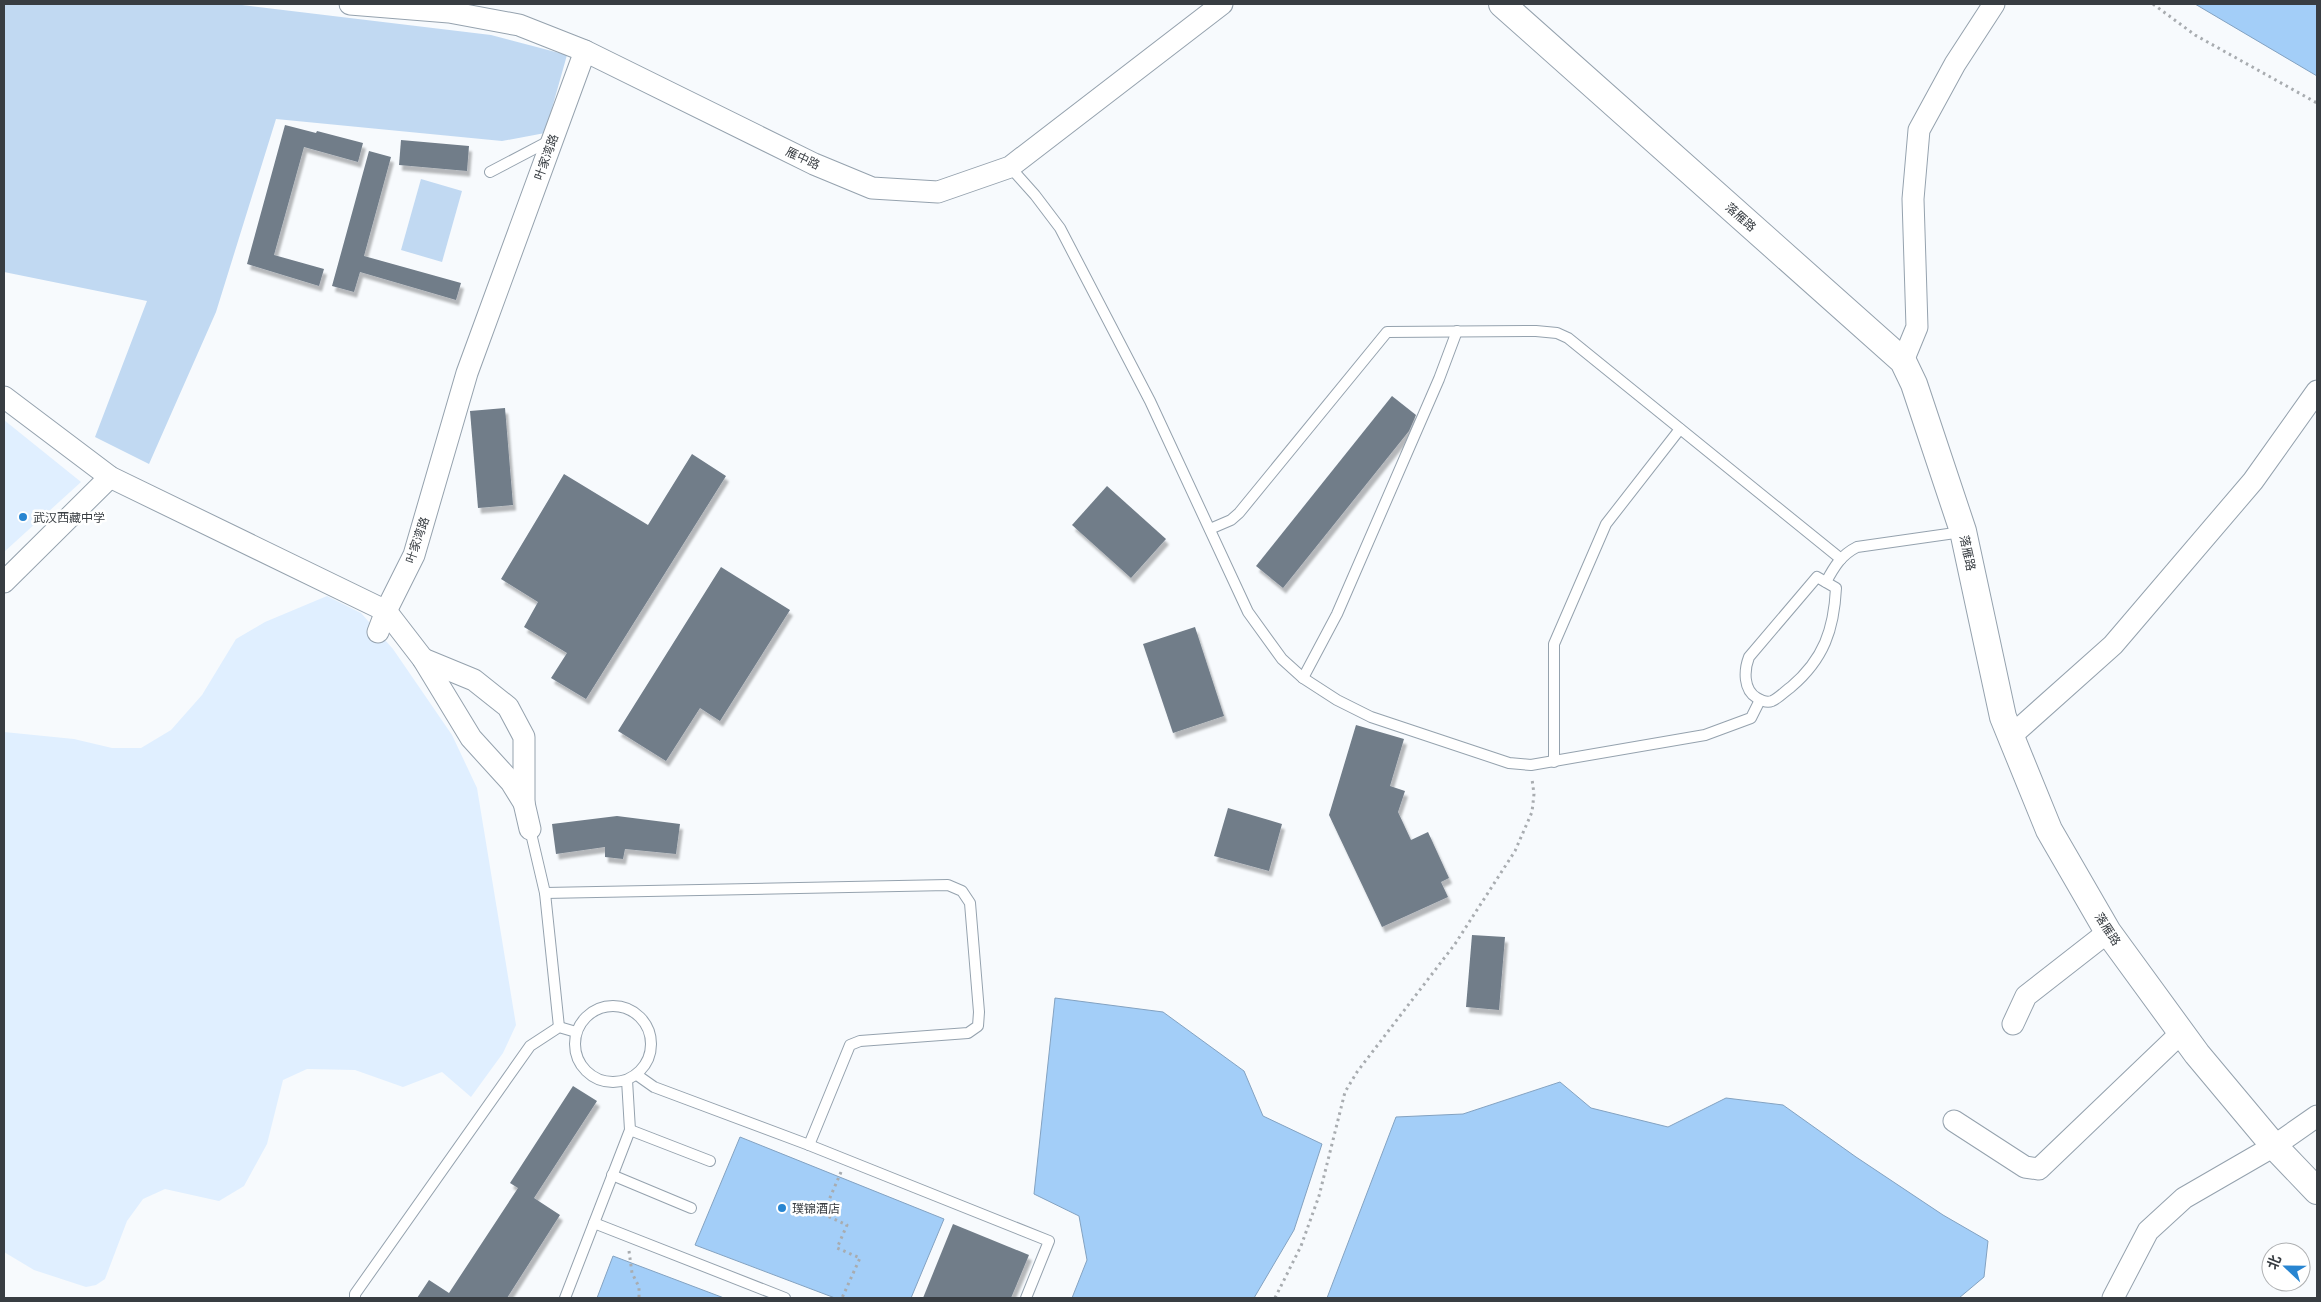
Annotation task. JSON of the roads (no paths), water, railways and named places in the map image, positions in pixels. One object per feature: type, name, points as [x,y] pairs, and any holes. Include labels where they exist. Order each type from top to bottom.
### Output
[{"type":"street","name":"雁中路","points":[[350,4],[449,12],[519,25],[585,51],[814,164],[872,188],[938,192],[1010,167],[1222,4]]},
{"type":"street","name":"落雁路","points":[[1502,4],[1903,361],[1914,384],[1964,532],[2003,717],[2049,830],[2108,932],[2181,1033],[2274,1146],[2317,1191]]},
{"type":"street","points":[[1903,361],[1917,327],[1913,199],[1919,130],[1955,64],[1994,4]]},
{"type":"street","name":"叶家湾路","points":[[378,632],[386,611],[414,556],[467,373],[585,51]]},
{"type":"street","points":[[2011,736],[2114,645],[2253,481],[2317,391]]},
{"type":"street","points":[[4,397],[110,477],[386,611],[423,659],[471,738],[510,782],[524,804]]},
{"type":"street","points":[[4,582],[110,477]]},
{"type":"street","points":[[423,659],[474,680],[508,707],[524,737],[524,804],[530,829]]},
{"type":"street","points":[[2012,1024],[2026,996],[2108,932]]},
{"type":"street","points":[[1954,1121],[2025,1166],[2039,1169],[2181,1033]]},
{"type":"street","points":[[2113,1298],[2148,1231],[2184,1198],[2274,1146],[2317,1116]]},
{"type":"lane","points":[[490,172],[552,140]]},
{"type":"lane","points":[[1010,167],[1035,195],[1060,228],[1145,392],[1248,612],[1282,659],[1303,678],[1337,700],[1371,717],[1509,763],[1530,765],[1718,731],[1751,718],[1760,700]]},
{"type":"lane","points":[[1210,530],[1231,520],[1239,513],[1387,332],[1557,333],[1568,338],[1840,558]]},
{"type":"lane","points":[[1303,678],[1337,614],[1457,332]]},
{"type":"lane","points":[[1554,762],[1554,644],[1606,524],[1680,429]]},
{"type":"lane","points":[[1826,582],[1840,558],[1857,547],[1964,532]]},
{"type":"lane","points":[[1817,577],[1826,582],[1836,588],[1835,610],[1833,624],[1822,651],[1796,682],[1776,699],[1771,702],[1760,700],[1748,691],[1746,684],[1749,657],[1817,577]]},
{"type":"lane","points":[[530,829],[545,893],[559,1027]]},
{"type":"lane","points":[[545,893],[948,884],[962,891],[970,903],[979,1012],[978,1026],[968,1033],[860,1041],[850,1045],[809,1145]]},
{"type":"lane","points":[[609,1006],[630,1010],[646,1025],[651,1041],[649,1057],[637,1075],[627,1080],[605,1082],[586,1072],[579,1064],[575,1053],[574,1042],[576,1032],[589,1014],[598,1008],[609,1006]]},
{"type":"lane","points":[[355,1298],[355,1294],[530,1046],[559,1027],[576,1032]]},
{"type":"lane","points":[[637,1075],[654,1086],[809,1145],[1049,1241],[1026,1298]]},
{"type":"lane","points":[[565,1298],[630,1130],[627,1080]]},
{"type":"lane","points":[[630,1130],[710,1160]]},
{"type":"lane","points":[[612,1175],[691,1208]]},
{"type":"lane","points":[[594,1223],[785,1298]]},
{"type":"water","points":[[2195,4],[2317,4],[2317,76]]},
{"type":"water","points":[[1055,998],[1163,1012],[1244,1071],[1263,1116],[1322,1144],[1294,1230],[1254,1298],[1072,1298],[1087,1260],[1079,1216],[1034,1194]]},
{"type":"water","points":[[1560,1082],[1591,1108],[1668,1127],[1726,1098],[1783,1105],[1943,1215],[1988,1241],[1984,1277],[1959,1298],[1327,1298],[1396,1117],[1463,1114]]},
{"type":"water","points":[[740,1137],[944,1219],[911,1298],[835,1298],[695,1245]]},
{"type":"water","points":[[613,1256],[724,1298],[597,1298]]},
{"type":"place","name":"武汉西藏中学","points":[[23,517]]},
{"type":"place","name":"璞锦酒店","points":[[782,1208]]}]
